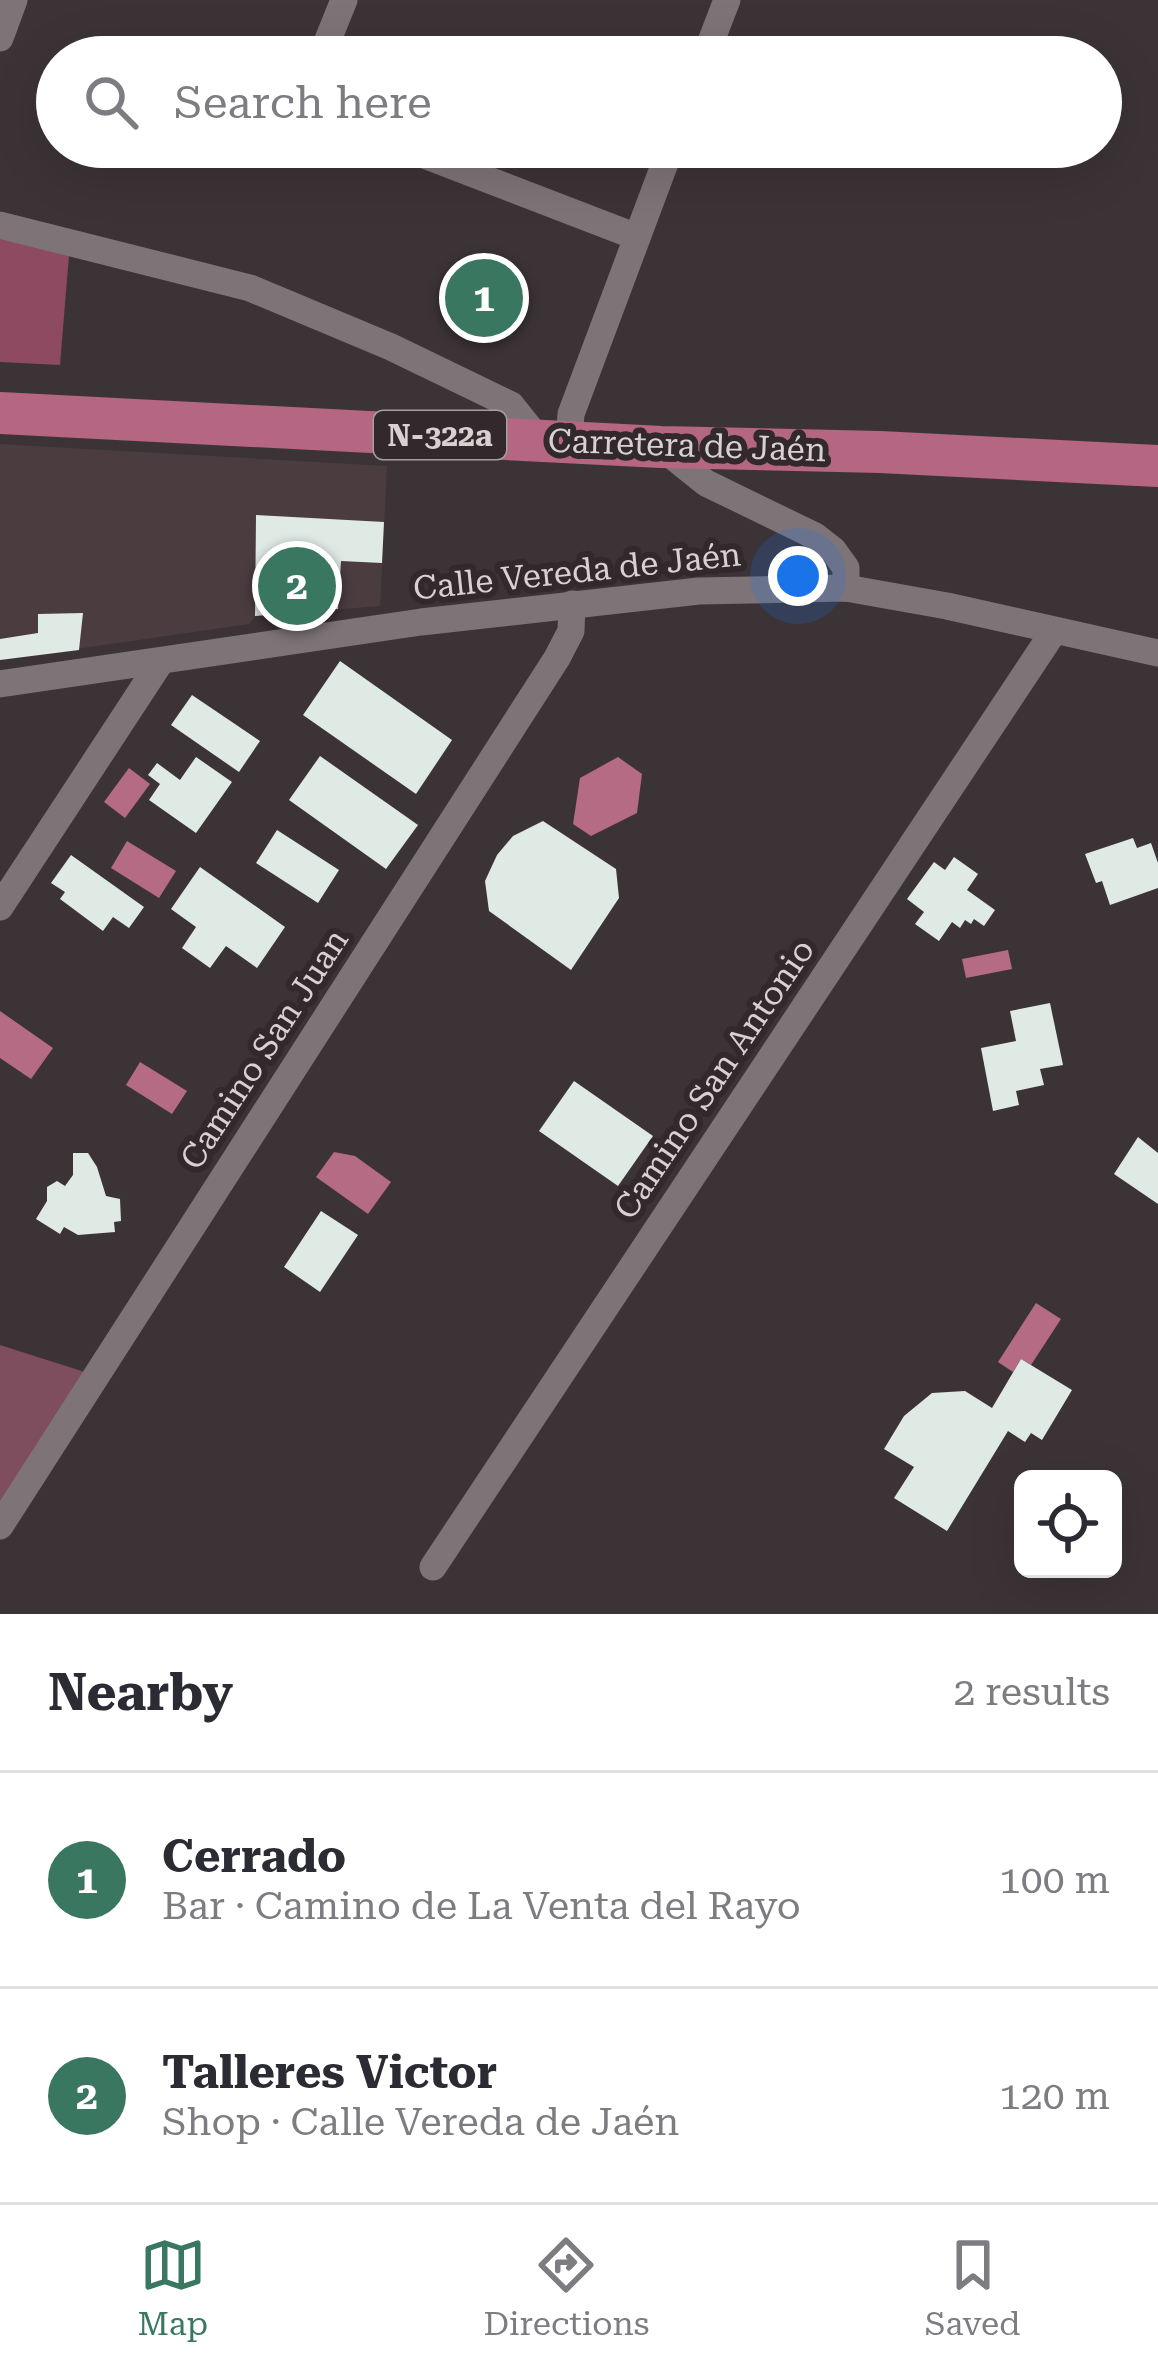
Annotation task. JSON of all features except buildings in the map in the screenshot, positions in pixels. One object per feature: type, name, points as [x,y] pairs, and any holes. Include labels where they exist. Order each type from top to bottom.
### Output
[{"type":"highway","name":"Carretera de Jaén","points":[[0,413],[661,447],[1158,466]]},
{"type":"street","points":[[0,38],[14,0]]},
{"type":"street","points":[[329,36],[344,0]]},
{"type":"street","points":[[713,36],[727,0]]},
{"type":"street","points":[[458,168],[637,237]]},
{"type":"street","points":[[0,224],[250,287],[511,404],[554,441],[571,414],[663,168]]},
{"type":"street","points":[[661,447],[706,483],[815,536],[846,568],[846,588]]},
{"type":"street","name":"Calle Vereda de Jaén","points":[[0,683],[421,622],[699,591],[846,588],[947,605],[1158,652]]},
{"type":"street","name":"Camino San Juan","points":[[0,1526],[557,658],[571,632],[572,604]]},
{"type":"street","name":"Camino San Antonio","points":[[433,1567],[1054,631]]},
{"type":"street","points":[[0,907],[161,661]]},
{"type":"shaded area","points":[[0,236],[69,255],[60,365],[0,362]]},
{"type":"shaded area","points":[[0,444],[387,466],[380,606],[256,616],[249,624],[0,660]]},
{"type":"shaded area","points":[[618,757],[642,774],[637,813],[591,836],[573,824],[580,778]]},
{"type":"shaded area","points":[[129,768],[150,784],[125,818],[104,802]]},
{"type":"shaded area","points":[[127,841],[176,871],[159,898],[111,868]]},
{"type":"shaded area","points":[[1008,950],[1012,969],[966,978],[962,959]]},
{"type":"shaded area","points":[[0,1011],[53,1048],[31,1079],[0,1058]]},
{"type":"shaded area","points":[[140,1062],[187,1091],[172,1114],[126,1085]]},
{"type":"shaded area","points":[[334,1152],[355,1156],[391,1182],[368,1214],[316,1177]]},
{"type":"shaded area","points":[[1036,1303],[1061,1319],[1031,1365],[1021,1359],[1013,1372],[998,1362]]},
{"type":"shaded area","points":[[0,1345],[91,1374],[0,1513]]},
{"type":"place","name":"Cerrado","points":[[484,298]]},
{"type":"place","name":"Talleres Victor","points":[[297,586]]}]
